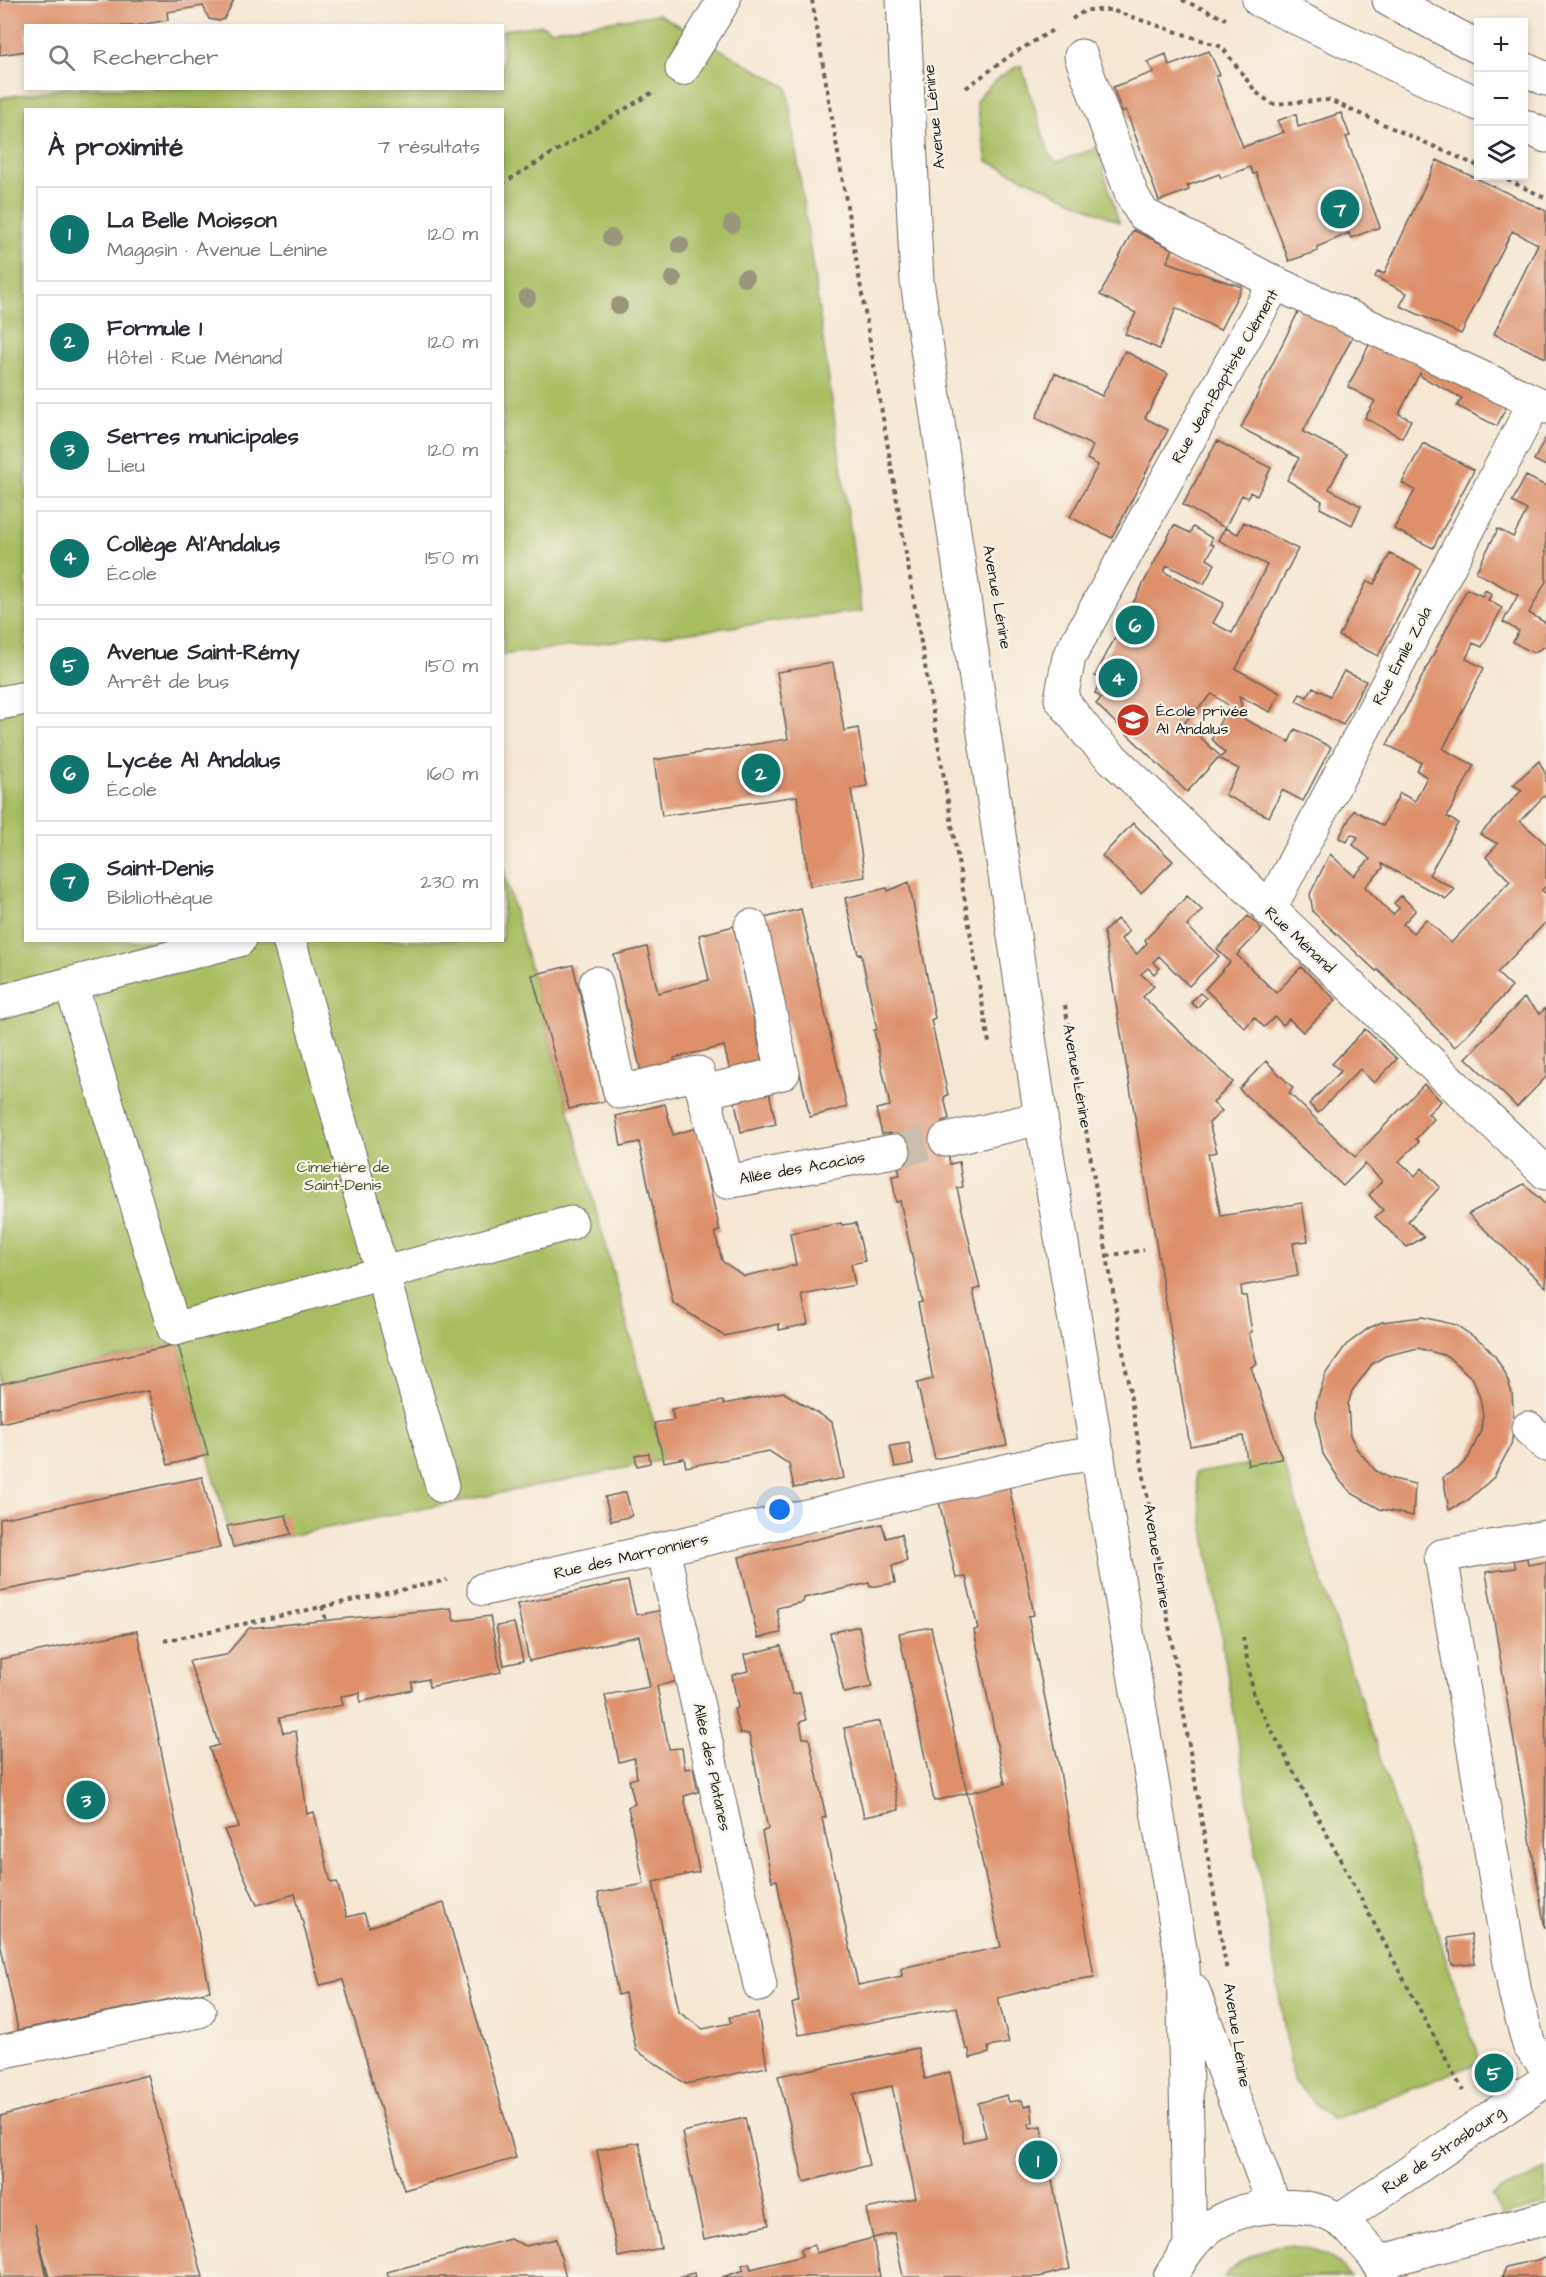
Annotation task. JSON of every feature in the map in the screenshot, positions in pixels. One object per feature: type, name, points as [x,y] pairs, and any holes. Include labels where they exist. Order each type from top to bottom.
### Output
[{"type":"street","points":[[682,69],[724,0]]},
{"type":"street","name":"Avenue Lénine","points":[[903,0],[917,280],[1041,1118],[1184,1966],[1190,2244]]},
{"type":"street","points":[[1259,0],[1474,102]]},
{"type":"street","points":[[1389,0],[1474,44]]},
{"type":"street","points":[[1081,56],[1132,195],[1143,214],[1275,283]]},
{"type":"street","points":[[1528,71],[1546,79]]},
{"type":"street","points":[[1528,128],[1546,136]]},
{"type":"street","name":"Rue Jean-Baptiste Clément","points":[[1061,699],[1069,657],[1275,283],[1540,405]]},
{"type":"street","name":"Rue Émile Zola","points":[[1269,910],[1540,405]]},
{"type":"street","points":[[0,703],[24,698]]},
{"type":"street","name":"Rue Ménand","points":[[1061,699],[1091,737],[1546,1173]]},
{"type":"street","points":[[703,1092],[783,1073],[751,926]]},
{"type":"street","points":[[0,1002],[232,942]]},
{"type":"street","points":[[290,942],[442,1486]]},
{"type":"street","name":"Allée des Acacias","points":[[596,982],[620,1092],[698,1073],[727,1182],[894,1151]]},
{"type":"street","points":[[71,984],[174,1329],[571,1223]]},
{"type":"street","points":[[946,1140],[1041,1118]]},
{"type":"street","name":"Rue des Marronniers","points":[[484,1589],[1046,1462],[1098,1453]]},
{"type":"street","points":[[1546,1537],[1440,1556],[1515,1992],[1529,2045],[1546,2066]]},
{"type":"street","name":"Allée des Platanes","points":[[663,1549],[760,1985]]},
{"type":"street","name":"Avenue Lénine","points":[[1184,1966],[1274,2205]]},
{"type":"street","points":[[1,2045],[200,2011]]},
{"type":"street","name":"Rue de Strasbourg","points":[[1339,2220],[1546,2080]]},
{"type":"street","points":[[1170,2277],[1190,2244],[1211,2226],[1238,2212],[1274,2205],[1305,2209],[1339,2220],[1382,2269],[1546,2218]]},
{"type":"path","points":[[1067,22],[1086,10],[1111,10],[1222,46],[1257,92],[1272,104],[1329,100],[1474,164]]},
{"type":"path","points":[[966,88],[1011,55],[1057,27]]},
{"type":"path","points":[[504,183],[668,83],[682,69]]},
{"type":"path","points":[[1508,180],[1546,198]]},
{"type":"path","name":"Avenue Lénine","points":[[1064,997],[1227,1973]]},
{"type":"path","points":[[1107,1256],[1144,1250]]},
{"type":"path","points":[[164,1641],[450,1580],[484,1589]]},
{"type":"path","points":[[322,1606],[326,1620]]},
{"type":"path","points":[[1243,1637],[1254,1697],[1463,2091]]},
{"type":"green space","name":"Cimetière de Saint-Denis","points":[[658,14],[787,87],[862,611],[504,655],[504,108],[24,108],[24,942],[504,942],[504,872],[664,1460],[233,1547],[178,1344],[0,1384],[0,98],[53,90],[504,90],[504,30],[542,25],[551,30]]},
{"type":"green space","points":[[1021,65],[1050,156],[1057,162],[1097,148],[1119,222],[987,161],[976,101],[996,80]]},
{"type":"green space","points":[[1282,1459],[1480,2062],[1332,2120],[1293,2081],[1195,1473]]},
{"type":"green space","points":[[1546,2170],[1546,2205],[1502,2216],[1491,2195]]},
{"type":"green space","points":[[1275,2246],[1308,2248],[1318,2251],[1335,2261],[1351,2277],[1224,2277],[1247,2258]]},
{"type":"building","points":[[0,0],[234,0],[224,19],[219,21],[209,19],[203,6],[167,12],[168,20],[146,24],[24,24],[24,51],[0,55]]},
{"type":"building","points":[[1209,51],[1220,75],[1216,76],[1243,147],[1284,132],[1277,121],[1296,114],[1298,127],[1341,113],[1350,136],[1346,137],[1380,227],[1351,238],[1349,233],[1317,247],[1318,251],[1289,261],[1256,173],[1253,174],[1250,167],[1221,178],[1219,174],[1187,186],[1189,190],[1159,201],[1126,110],[1122,112],[1113,87],[1154,72],[1147,62],[1166,54],[1169,66]]},
{"type":"building","points":[[1437,160],[1474,177],[1474,180],[1480,180],[1546,211],[1546,358],[1494,334],[1538,244],[1512,231],[1461,334],[1400,306],[1407,293],[1375,277],[1378,271],[1384,274]]},
{"type":"building","points":[[1133,230],[1173,249],[1167,262],[1242,287],[1220,330],[1176,308],[1159,349],[1125,334],[1136,313],[1100,295]]},
{"type":"building","points":[[1300,308],[1354,334],[1303,432],[1347,454],[1329,489],[1361,506],[1352,525],[1320,508],[1322,501],[1287,480],[1299,458],[1241,428]]},
{"type":"building","points":[[1371,341],[1507,405],[1497,426],[1457,406],[1462,398],[1422,377],[1420,373],[1399,414],[1411,420],[1402,438],[1365,418],[1375,401],[1348,387]]},
{"type":"building","points":[[1125,351],[1168,374],[1145,418],[1168,430],[1112,538],[1070,517],[1098,465],[1087,459],[1093,446],[1036,418],[1055,373],[1102,396]]},
{"type":"building","points":[[1546,437],[1546,466],[1534,460]]},
{"type":"building","points":[[1217,441],[1271,468],[1257,496],[1250,492],[1248,498],[1242,495],[1225,528],[1183,505]]},
{"type":"building","points":[[1423,443],[1474,470],[1433,548],[1394,529],[1415,490],[1402,483]]},
{"type":"building","points":[[1526,476],[1546,486],[1546,581],[1529,613],[1546,623],[1546,646],[1533,653],[1513,642],[1519,631],[1503,622],[1518,595],[1476,572],[1498,529],[1513,537],[1527,510],[1512,502]]},
{"type":"building","points":[[1244,522],[1298,549],[1236,669],[1280,693],[1270,712],[1239,696],[1244,719],[1289,742],[1295,729],[1331,747],[1303,801],[1282,790],[1269,817],[1225,795],[1239,769],[1218,758],[1187,792],[1096,704],[1101,698],[1095,693],[1101,679],[1095,676],[1174,525],[1190,533],[1193,527],[1212,538],[1210,544],[1214,545],[1207,559],[1215,564],[1204,584],[1167,565],[1164,572],[1224,603],[1213,623],[1232,633],[1267,565],[1218,540],[1225,528],[1238,534]],"holes":[[[1212,694],[1228,705],[1212,739],[1225,753],[1221,757],[1185,722]]]},
{"type":"building","points":[[1390,554],[1422,570],[1378,656],[1339,636],[1367,581],[1374,584]]},
{"type":"building","points":[[1467,589],[1482,596],[1485,590],[1492,594],[1488,600],[1502,608],[1482,647],[1473,643],[1466,659],[1484,668],[1443,749],[1474,765],[1447,817],[1458,823],[1429,875],[1455,889],[1446,899],[1382,864],[1383,868],[1365,887],[1393,915],[1399,908],[1394,903],[1401,896],[1416,910],[1403,924],[1413,933],[1426,919],[1451,943],[1510,881],[1486,857],[1498,844],[1480,834],[1522,790],[1513,785],[1539,761],[1546,775],[1546,794],[1520,821],[1546,844],[1546,886],[1542,890],[1546,894],[1546,922],[1497,973],[1512,987],[1455,1047],[1378,970],[1376,971],[1313,912],[1310,894],[1330,854],[1354,876],[1370,859],[1353,845],[1358,837],[1351,834],[1347,842],[1339,838],[1354,810],[1383,826],[1400,793],[1415,801],[1427,777],[1417,771],[1421,762],[1387,745]]},
{"type":"building","points":[[833,663],[844,731],[858,728],[867,786],[851,789],[865,877],[810,886],[797,796],[662,816],[654,760],[788,739],[777,672]]},
{"type":"building","points":[[1344,671],[1366,681],[1343,725],[1296,701],[1300,694],[1307,697],[1313,687],[1330,696]]},
{"type":"building","points":[[1133,823],[1173,861],[1141,893],[1102,856]]},
{"type":"building","points":[[909,882],[935,1018],[931,1020],[948,1095],[944,1097],[949,1119],[942,1121],[950,1164],[959,1162],[963,1187],[957,1188],[980,1288],[973,1290],[1007,1445],[935,1459],[917,1383],[933,1379],[918,1303],[922,1302],[900,1201],[896,1202],[892,1176],[900,1175],[891,1133],[882,1134],[876,1109],[890,1106],[861,953],[858,954],[845,898],[887,888],[888,891]]},
{"type":"building","points":[[1187,896],[1202,910],[1187,926],[1219,956],[1189,986],[1159,956],[1153,962],[1160,968],[1154,974],[1148,968],[1141,974],[1154,986],[1143,997],[1233,1082],[1213,1103],[1222,1111],[1209,1123],[1217,1152],[1208,1154],[1221,1216],[1302,1203],[1308,1241],[1293,1243],[1298,1276],[1241,1286],[1242,1296],[1246,1296],[1252,1332],[1249,1333],[1257,1364],[1251,1367],[1282,1459],[1248,1465],[1243,1436],[1190,1446],[1104,932],[1117,919],[1129,931],[1121,939],[1137,954],[1147,943],[1145,940]]},
{"type":"building","points":[[801,909],[847,1107],[810,1117],[764,918]]},
{"type":"building","points":[[1248,916],[1262,929],[1237,955],[1276,993],[1301,967],[1336,1000],[1303,1032],[1289,1019],[1283,1025],[1275,1017],[1264,1027],[1254,1017],[1245,1028],[1205,989],[1230,962],[1217,949]]},
{"type":"building","points":[[734,926],[763,1063],[730,1071],[724,1046],[674,1058],[675,1067],[642,1076],[614,955],[647,947],[658,993],[709,980],[699,935]]},
{"type":"building","points":[[573,965],[605,1101],[569,1109],[532,975]]},
{"type":"building","points":[[1200,993],[1206,998],[1197,1008],[1191,1002]]},
{"type":"building","points":[[1524,998],[1540,1014],[1546,1007],[1546,1077],[1517,1107],[1466,1058]]},
{"type":"building","points":[[1365,1029],[1397,1059],[1374,1083],[1360,1069],[1318,1113],[1309,1104],[1341,1071],[1332,1064]]},
{"type":"building","points":[[1266,1061],[1293,1088],[1289,1093],[1355,1157],[1424,1084],[1441,1101],[1428,1114],[1434,1119],[1416,1139],[1419,1142],[1399,1161],[1415,1176],[1422,1168],[1440,1187],[1408,1221],[1424,1237],[1407,1247],[1375,1217],[1383,1210],[1369,1195],[1382,1181],[1365,1164],[1343,1186],[1239,1089]]},
{"type":"building","points":[[769,1092],[776,1124],[741,1132],[735,1102]]},
{"type":"building","points":[[665,1104],[673,1135],[696,1128],[720,1231],[715,1232],[722,1261],[744,1276],[796,1265],[790,1233],[841,1223],[842,1225],[856,1223],[865,1261],[851,1264],[855,1285],[802,1295],[808,1324],[779,1330],[779,1324],[724,1336],[673,1303],[639,1142],[621,1146],[616,1116]]},
{"type":"building","points":[[1524,1184],[1546,1205],[1546,1287],[1468,1214]]},
{"type":"building","points":[[1422,1317],[1456,1325],[1483,1343],[1495,1356],[1505,1373],[1512,1393],[1514,1426],[1511,1445],[1494,1477],[1467,1501],[1449,1510],[1443,1477],[1459,1468],[1469,1457],[1481,1430],[1483,1415],[1473,1379],[1447,1356],[1418,1348],[1385,1356],[1372,1364],[1352,1391],[1348,1404],[1350,1435],[1357,1449],[1376,1471],[1389,1478],[1415,1484],[1413,1516],[1380,1509],[1353,1494],[1341,1482],[1323,1454],[1316,1417],[1317,1401],[1326,1373],[1346,1345],[1369,1328],[1382,1322]]},
{"type":"building","points":[[178,1344],[208,1455],[168,1465],[148,1391],[0,1423],[0,1384]]},
{"type":"building","points":[[783,1392],[832,1422],[844,1478],[794,1488],[789,1464],[769,1451],[686,1467],[684,1458],[664,1462],[654,1423],[674,1420],[671,1409],[723,1401],[724,1404]]},
{"type":"building","points":[[909,1443],[913,1464],[895,1467],[890,1446]]},
{"type":"building","points":[[649,1453],[650,1463],[637,1466],[635,1455]]},
{"type":"building","points":[[202,1477],[220,1548],[0,1591],[0,1519]]},
{"type":"building","points":[[1009,1485],[1034,1615],[1028,1616],[1060,1771],[1094,1977],[1059,1982],[998,1998],[1009,2043],[988,2047],[989,2053],[970,2058],[957,2007],[799,2035],[792,2004],[799,2001],[777,1880],[772,1881],[762,1832],[768,1829],[749,1734],[740,1734],[734,1709],[738,1708],[732,1675],[748,1671],[744,1655],[781,1646],[792,1694],[800,1693],[806,1720],[800,1722],[803,1738],[809,1738],[826,1817],[822,1818],[858,1985],[902,1976],[901,1968],[1001,1947],[967,1793],[1005,1784],[974,1630],[978,1629],[966,1577],[956,1578],[939,1501]]},
{"type":"building","points":[[626,1492],[632,1516],[611,1521],[605,1497]]},
{"type":"building","points":[[286,1515],[291,1534],[233,1547],[227,1526]]},
{"type":"building","points":[[882,1524],[886,1538],[901,1534],[907,1561],[892,1566],[895,1583],[870,1587],[869,1583],[804,1598],[803,1602],[777,1608],[781,1633],[758,1638],[739,1557]]},
{"type":"building","points":[[1527,1558],[1528,1565],[1546,1562],[1545,1929],[1486,1572],[1516,1568],[1514,1560]]},
{"type":"building","points":[[628,1581],[636,1615],[668,1609],[682,1680],[657,1686],[669,1749],[682,1748],[685,1769],[693,1768],[698,1792],[684,1796],[699,1872],[653,1882],[679,2012],[703,2029],[731,2023],[729,2017],[758,2013],[767,2067],[686,2084],[636,2050],[625,1993],[618,1995],[598,1893],[644,1884],[628,1807],[635,1804],[629,1780],[637,1778],[634,1758],[619,1762],[605,1695],[650,1687],[639,1636],[529,1661],[517,1604]]},
{"type":"building","points":[[451,1608],[454,1621],[490,1616],[501,1672],[429,1687],[428,1679],[412,1682],[412,1690],[360,1702],[360,1693],[341,1696],[343,1705],[279,1718],[283,1733],[296,1731],[307,1814],[314,1812],[331,1883],[337,1882],[347,1917],[364,1913],[369,1927],[444,1903],[516,2158],[404,2190],[343,1980],[320,1985],[295,1894],[257,1905],[224,1830],[239,1827],[209,1748],[219,1745],[189,1661],[226,1655],[249,1628]]},
{"type":"building","points":[[514,1623],[523,1661],[504,1665],[496,1626]]},
{"type":"building","points":[[859,1626],[872,1687],[844,1693],[830,1633]]},
{"type":"building","points":[[931,1627],[967,1793],[934,1801],[899,1633]]},
{"type":"building","points":[[137,1631],[210,1991],[18,2030],[0,1942],[0,1659]]},
{"type":"building","points":[[880,1721],[899,1810],[864,1817],[844,1728]]},
{"type":"building","points":[[1471,1934],[1475,1963],[1452,1965],[1448,1938]]},
{"type":"building","points":[[918,2048],[925,2079],[950,2072],[964,2142],[986,2137],[978,2103],[1007,2095],[1009,2102],[1022,2100],[1024,2107],[1031,2104],[1033,2122],[1029,2123],[1030,2128],[1041,2126],[1070,2269],[1039,2277],[903,2277],[894,2233],[873,2238],[866,2209],[916,2198],[892,2086],[853,2094],[869,2165],[804,2182],[778,2076]]},
{"type":"building","points":[[147,2075],[203,2277],[49,2277],[35,2224],[47,2277],[0,2277],[0,2116]]},
{"type":"building","points":[[745,2118],[769,2225],[704,2239],[682,2132]]},
{"type":"building","points":[[639,2142],[661,2248],[618,2257],[597,2150]]},
{"type":"building","points":[[873,2238],[880,2277],[722,2277],[744,2270],[742,2265],[749,2263],[751,2269],[802,2256],[801,2249],[814,2245],[816,2253]]},
{"type":"building","points":[[510,2239],[526,2246],[556,2239],[566,2277],[389,2277],[387,2272]]},
{"type":"building","points":[[1546,2258],[1546,2277],[1502,2277],[1506,2267]]},
{"type":"building","points":[[694,2273],[695,2277],[681,2277],[681,2276]]},
{"type":"tunnel","points":[[894,1151],[946,1140]]},
{"type":"place","name":"Saint-Denis","points":[[1340,209]]},
{"type":"place","name":"Lycée Al Andalus","points":[[1135,625]]},
{"type":"place","name":"Collège Al'Andalus","points":[[1118,678]]},
{"type":"place","name":"École privée Al Andalus","points":[[1133,720]]},
{"type":"place","name":"Formule 1","points":[[761,773]]},
{"type":"place","name":"Serres municipales","points":[[86,1800]]},
{"type":"place","name":"Avenue Saint-Rémy","points":[[1494,2073]]},
{"type":"place","name":"La Belle Moisson","points":[[1038,2160]]}]
